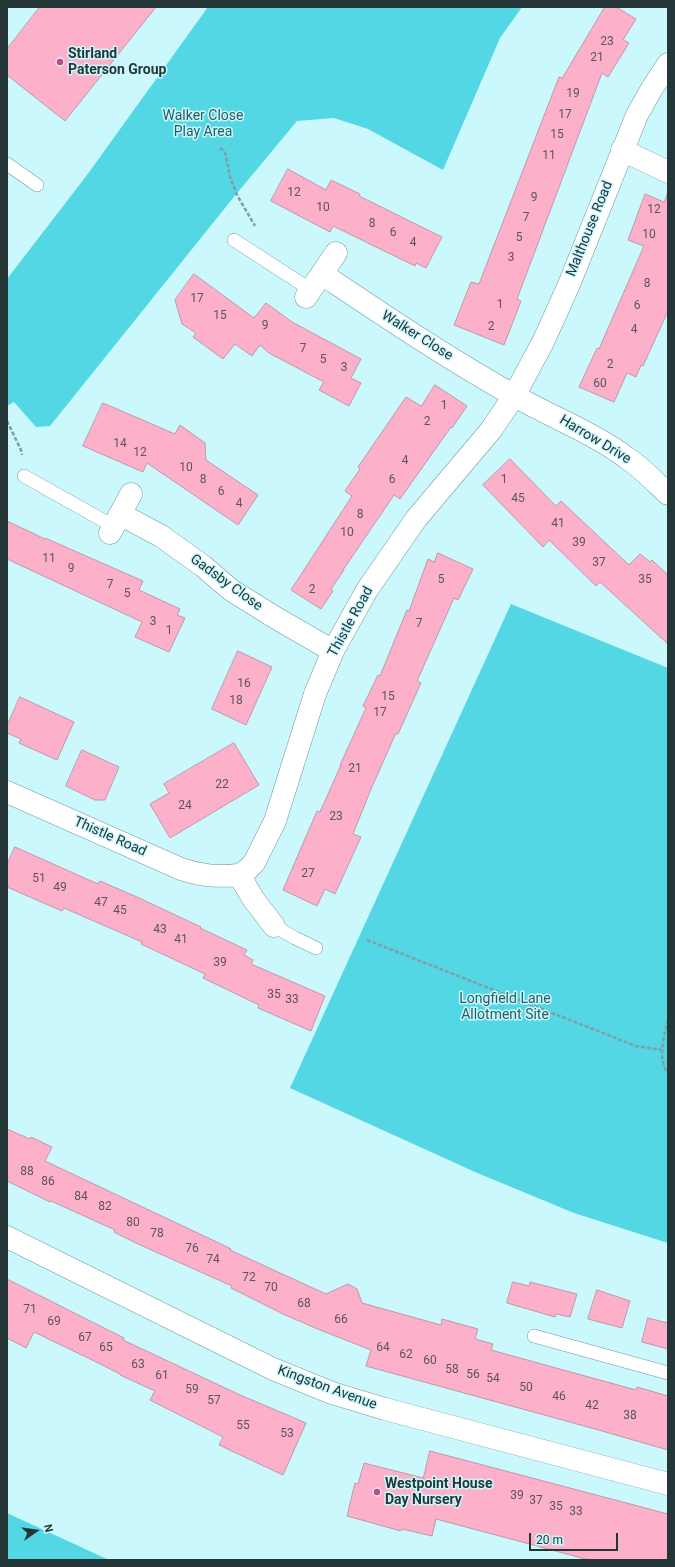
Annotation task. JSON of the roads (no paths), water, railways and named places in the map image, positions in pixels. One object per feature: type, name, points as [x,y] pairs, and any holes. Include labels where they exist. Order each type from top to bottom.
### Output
[{"type":"street","name":"Malthouse Road","points":[[514,396],[549,329],[568,287],[637,115],[668,64]]},
{"type":"street","points":[[622,150],[668,172]]},
{"type":"street","points":[[313,287],[336,253]]},
{"type":"street","name":"Walker Close","points":[[313,287],[410,333],[514,396]]},
{"type":"street","name":"Harrow Drive","points":[[514,396],[562,419],[603,442],[645,472],[668,494]]},
{"type":"street","name":"Thistle Road","points":[[7,792],[181,869],[202,875],[223,876],[239,875],[247,870],[254,864],[275,821],[313,701],[333,651],[368,590],[416,519],[490,430],[514,396]]},
{"type":"street","points":[[114,524],[131,494]]},
{"type":"street","name":"Gadsby Close","points":[[114,524],[161,536],[203,566],[231,590],[333,651]]},
{"type":"street","points":[[239,875],[254,900],[274,926]]},
{"type":"street","name":"Kingston Avenue","points":[[7,1237],[274,1369],[332,1393],[385,1409],[668,1484]]},
{"type":"lane","points":[[7,164],[37,185]]},
{"type":"lane","points":[[234,240],[313,287]]},
{"type":"lane","name":"Gadsby Close","points":[[24,476],[114,524]]},
{"type":"lane","points":[[274,926],[316,948]]},
{"type":"lane","points":[[534,1336],[668,1374]]},
{"type":"place","name":"Stirland Paterson Group","points":[[60,62]]},
{"type":"place","name":"Westpoint House Day Nursery","points":[[377,1492]]},
{"type":"park label","name":"Walker Close Play Area","points":[[203,124]]},
{"type":"park label","name":"Longfield Lane Allotment Site","points":[[505,1008]]}]
